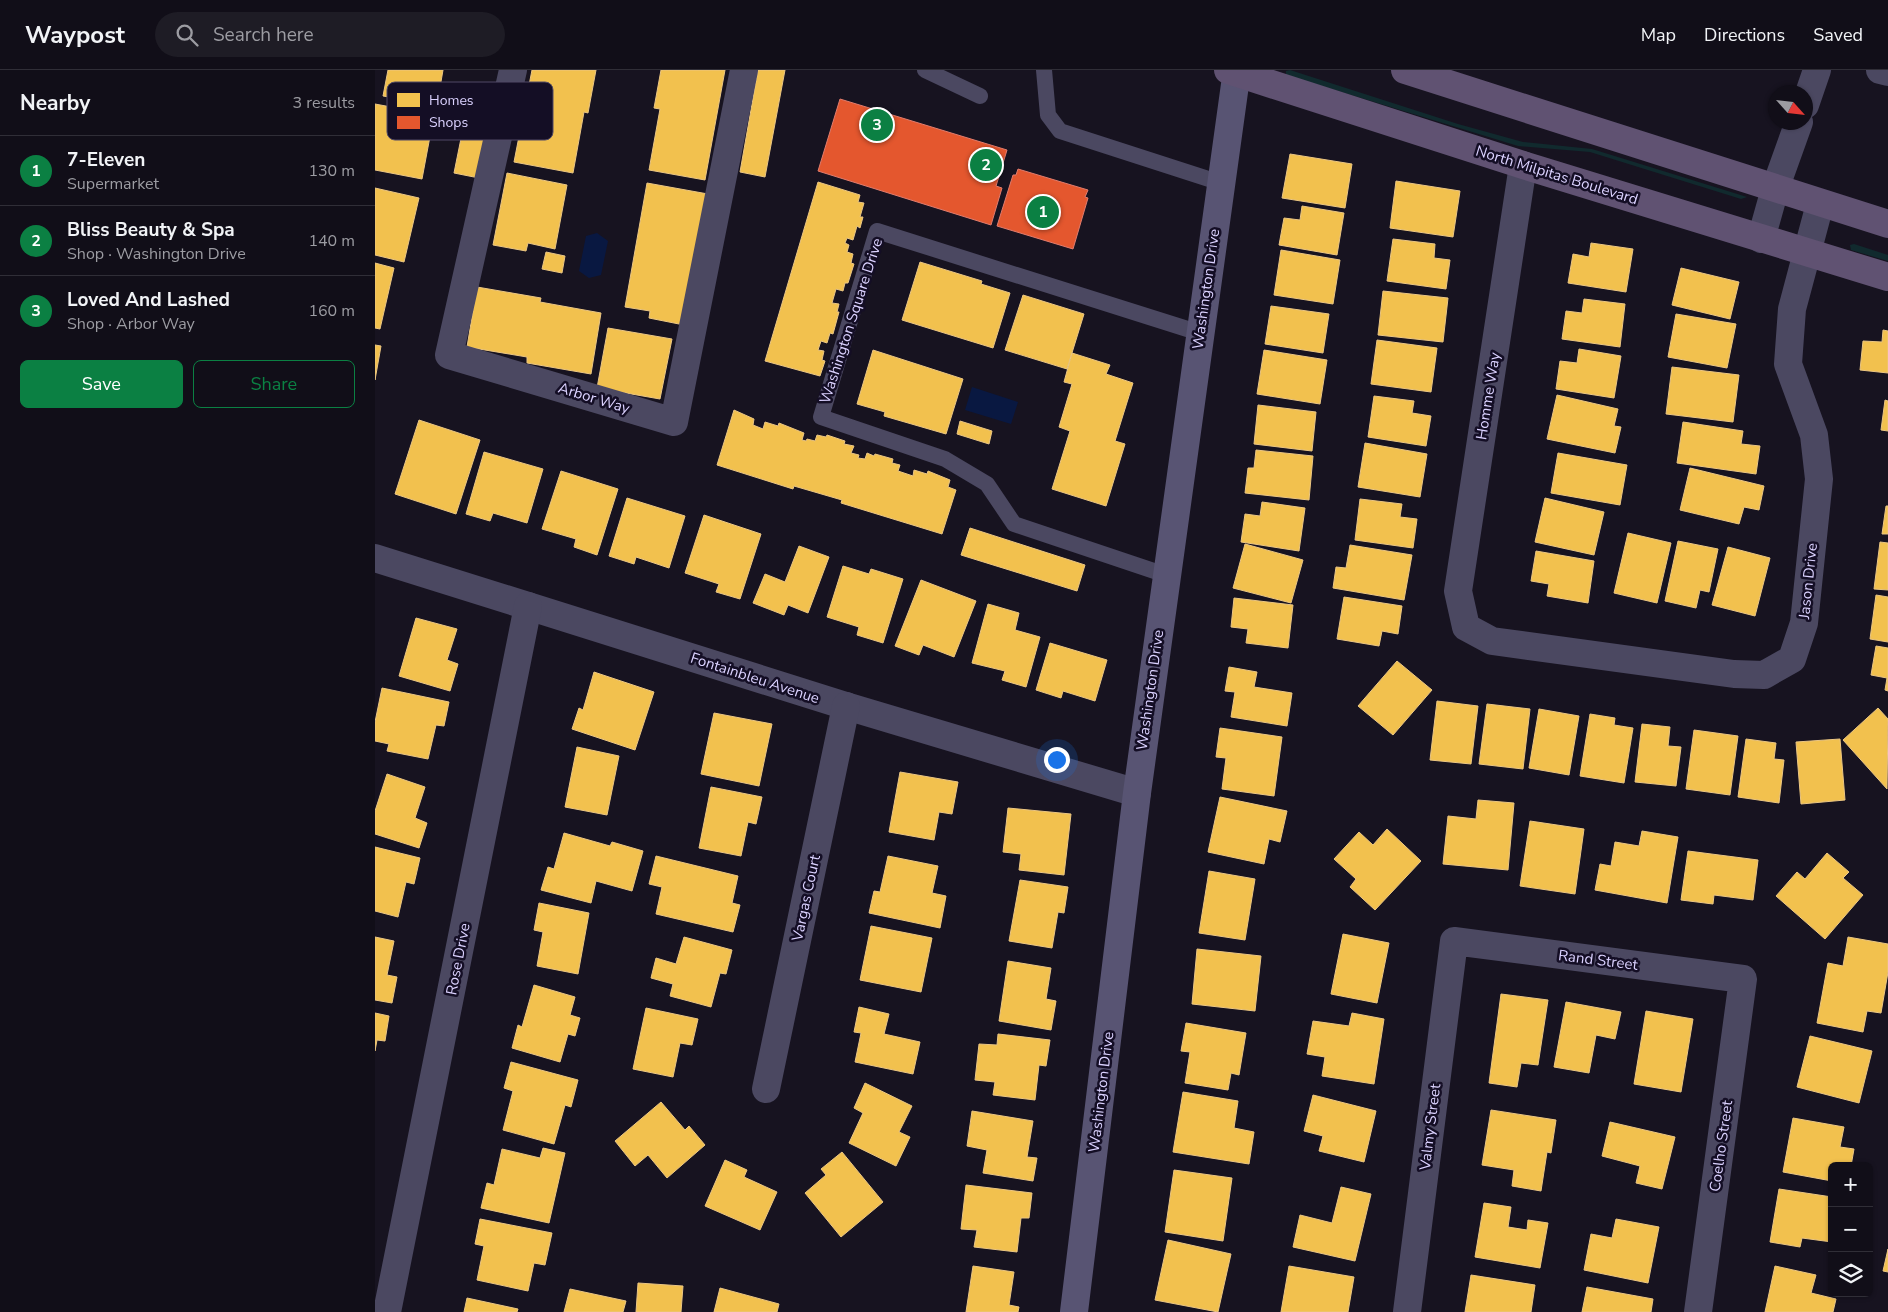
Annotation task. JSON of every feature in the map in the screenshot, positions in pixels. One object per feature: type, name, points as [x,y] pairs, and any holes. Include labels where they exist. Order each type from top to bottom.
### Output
[{"type":"main road","points":[[1405,70],[1820,204],[1888,224]]},
{"type":"main road","name":"North Milpitas Boulevard","points":[[1234,71],[1523,165],[1888,277]]},
{"type":"street","name":"Arbor Way","points":[[497,140],[449,355],[674,422],[744,70]]},
{"type":"street","points":[[1812,85],[1817,70]]},
{"type":"street","points":[[1880,70],[1888,72]]},
{"type":"street","name":"Washington Drive","points":[[1074,1312],[1137,793],[1221,183],[1234,71]]},
{"type":"street","points":[[1761,239],[1775,189],[1796,130]]},
{"type":"street","name":"Homme Way","points":[[1466,627],[1457,591],[1523,165]]},
{"type":"street","name":"Jason Drive","points":[[1466,627],[1492,641],[1734,674],[1764,675],[1792,659],[1804,623],[1819,479],[1814,435],[1788,364],[1792,309],[1820,204]]},
{"type":"street","name":"Fontainbleu Avenue","points":[[375,558],[846,706],[1137,793]]},
{"type":"street","name":"Rose Drive","points":[[387,1312],[528,606]]},
{"type":"street","name":"Vargas Court","points":[[766,1089],[846,706]]},
{"type":"street","name":"Rand Street","points":[[1454,941],[1743,979]]},
{"type":"street","name":"Valmy Street","points":[[1407,1312],[1454,941]]},
{"type":"street","name":"Coelho Street","points":[[1698,1312],[1743,979]]},
{"type":"lane","points":[[925,70],[980,96]]},
{"type":"lane","points":[[1044,70],[1048,115],[1060,131],[1221,183]]},
{"type":"lane","name":"Washington Square Drive","points":[[1166,575],[1014,524],[987,484],[945,459],[821,417],[877,232],[1200,333]]},
{"type":"green space","points":[[1290,70],[1458,124],[1523,142],[1592,149],[1747,197],[1741,199],[1590,152],[1518,146],[1286,75],[1286,71]]},
{"type":"green space","points":[[1854,244],[1888,255],[1888,261],[1851,250],[1850,245]]},
{"type":"water","points":[[597,233],[608,241],[601,275],[589,278],[579,271],[586,236]]},
{"type":"water","points":[[972,387],[1018,402],[1011,424],[965,410]]},
{"type":"building: Homes","points":[[388,70],[443,70],[441,82],[387,82],[387,97],[383,96]]},
{"type":"building: Homes","points":[[532,70],[596,70],[588,113],[584,112],[573,173],[514,162],[518,140],[553,140],[553,82],[530,82]]},
{"type":"building: Homes","points":[[661,70],[725,70],[705,180],[649,170],[660,109],[654,108]]},
{"type":"building: Homes","points":[[758,70],[785,70],[765,177],[740,172]]},
{"type":"building: Homes","points":[[375,104],[387,106],[387,140],[429,140],[422,179],[375,170]]},
{"type":"building: Homes","points":[[461,140],[487,140],[479,178],[454,173]]},
{"type":"building: Homes","points":[[1290,154],[1352,164],[1345,208],[1282,198]]},
{"type":"building: Homes","points":[[507,173],[567,185],[555,249],[528,243],[526,251],[493,245]]},
{"type":"building: Homes","points":[[1396,181],[1460,191],[1453,237],[1390,228]]},
{"type":"building: Homes","points":[[818,182],[860,195],[858,202],[864,203],[860,217],[863,217],[860,228],[857,226],[853,240],[847,238],[845,243],[849,245],[847,252],[853,254],[851,263],[854,264],[848,283],[845,283],[843,291],[836,289],[832,303],[839,304],[837,312],[839,312],[833,334],[830,333],[827,343],[821,341],[818,350],[824,351],[822,360],[825,361],[820,376],[765,361]]},
{"type":"building: Homes","points":[[647,183],[708,194],[684,325],[649,318],[650,311],[625,307]]},
{"type":"building: Homes","points":[[375,188],[419,198],[404,262],[375,255]]},
{"type":"building: Homes","points":[[1302,206],[1344,213],[1337,255],[1279,245],[1284,218],[1300,220]]},
{"type":"building: Homes","points":[[1393,239],[1435,244],[1434,258],[1450,260],[1446,289],[1387,281]]},
{"type":"building: Homes","points":[[1591,243],[1633,249],[1626,292],[1568,283],[1573,254],[1589,257]]},
{"type":"building: Homes","points":[[1281,250],[1340,260],[1333,304],[1274,295]]},
{"type":"building: Homes","points":[[546,252],[565,256],[562,273],[542,269]]},
{"type":"building: Homes","points":[[920,262],[982,281],[981,284],[1010,293],[993,348],[902,320]]},
{"type":"building: Homes","points":[[375,263],[394,268],[380,329],[375,328]]},
{"type":"building: Homes","points":[[1681,268],[1739,282],[1730,319],[1672,305]]},
{"type":"building: Homes","points":[[477,287],[541,298],[540,302],[601,313],[591,374],[527,363],[527,357],[467,347]]},
{"type":"building: Homes","points":[[1383,291],[1448,298],[1443,342],[1378,335]]},
{"type":"building: Homes","points":[[1023,295],[1084,314],[1067,369],[1005,350]]},
{"type":"building: Homes","points":[[1584,299],[1625,304],[1620,347],[1562,339],[1566,311],[1582,313]]},
{"type":"building: Homes","points":[[1271,306],[1329,314],[1323,353],[1265,344]]},
{"type":"building: Homes","points":[[1676,314],[1736,324],[1727,368],[1668,357]]},
{"type":"building: Homes","points":[[608,328],[672,339],[660,399],[597,388]]},
{"type":"building: Homes","points":[[1883,330],[1888,331],[1888,373],[1860,370],[1863,341],[1882,342]]},
{"type":"building: Homes","points":[[1377,340],[1437,348],[1431,392],[1371,384]]},
{"type":"building: Homes","points":[[375,345],[381,346],[375,380]]},
{"type":"building: Homes","points":[[1579,349],[1621,356],[1614,398],[1556,389],[1560,361],[1577,363]]},
{"type":"building: Homes","points":[[873,350],[963,379],[946,434],[884,416],[885,412],[857,404]]},
{"type":"building: Homes","points":[[1264,350],[1327,360],[1320,404],[1257,394]]},
{"type":"building: Homes","points":[[1072,353],[1110,365],[1106,374],[1133,383],[1115,441],[1125,444],[1106,506],[1052,489],[1070,431],[1059,427],[1072,384],[1064,382]]},
{"type":"building: Homes","points":[[1672,367],[1739,375],[1733,422],[1666,414]]},
{"type":"building: Homes","points":[[1557,395],[1618,409],[1614,426],[1621,427],[1615,453],[1547,439]]},
{"type":"building: Homes","points":[[1374,396],[1414,401],[1412,413],[1431,416],[1426,446],[1368,437]]},
{"type":"building: Homes","points":[[1885,400],[1888,401],[1888,431],[1881,430]]},
{"type":"building: Homes","points":[[1258,405],[1316,412],[1312,451],[1254,444]]},
{"type":"building: Homes","points":[[734,410],[754,419],[753,425],[763,429],[765,422],[778,426],[779,423],[804,433],[802,440],[806,441],[807,439],[815,441],[817,435],[826,437],[827,435],[845,441],[844,444],[854,446],[851,453],[859,455],[858,458],[865,459],[867,453],[874,456],[875,454],[893,459],[892,463],[900,465],[898,471],[913,476],[914,470],[927,474],[928,471],[950,480],[948,487],[956,490],[942,534],[841,503],[842,500],[794,486],[793,489],[717,465]]},
{"type":"building: Homes","points":[[419,420],[480,440],[456,514],[395,494]]},
{"type":"building: Homes","points":[[960,421],[992,431],[989,444],[957,434]]},
{"type":"building: Homes","points":[[1683,422],[1743,431],[1741,444],[1760,446],[1756,474],[1677,463]]},
{"type":"building: Homes","points":[[1365,443],[1427,454],[1420,497],[1358,487]]},
{"type":"building: Homes","points":[[1256,450],[1313,456],[1309,500],[1245,493],[1248,468],[1254,468]]},
{"type":"building: Homes","points":[[484,452],[543,469],[527,523],[493,513],[490,521],[466,514]]},
{"type":"building: Homes","points":[[1558,453],[1627,465],[1620,505],[1551,493]]},
{"type":"building: Homes","points":[[1690,468],[1764,486],[1759,510],[1744,507],[1739,524],[1680,510]]},
{"type":"building: Homes","points":[[561,471],[618,489],[597,555],[574,547],[576,539],[542,529]]},
{"type":"building: Homes","points":[[627,498],[685,516],[669,568],[636,557],[634,564],[609,556]]},
{"type":"building: Homes","points":[[1545,498],[1604,512],[1594,555],[1535,542]]},
{"type":"building: Homes","points":[[1360,499],[1402,504],[1400,517],[1417,519],[1413,548],[1355,540]]},
{"type":"building: Homes","points":[[1262,502],[1305,508],[1299,551],[1241,542],[1245,514],[1260,516]]},
{"type":"building: Homes","points":[[1886,506],[1888,506],[1888,534],[1882,534]]},
{"type":"building: Homes","points":[[704,515],[761,534],[740,599],[716,592],[719,584],[685,573]]},
{"type":"building: Homes","points":[[970,528],[1085,565],[1077,591],[961,555]]},
{"type":"building: Homes","points":[[1628,533],[1671,543],[1657,603],[1614,593]]},
{"type":"building: Homes","points":[[1678,541],[1718,549],[1709,592],[1700,590],[1696,608],[1665,601]]},
{"type":"building: Homes","points":[[1880,542],[1888,543],[1888,590],[1874,589]]},
{"type":"building: Homes","points":[[1245,544],[1303,560],[1291,603],[1233,588]]},
{"type":"building: Homes","points":[[1350,545],[1412,555],[1404,600],[1333,588],[1336,567],[1346,568]]},
{"type":"building: Homes","points":[[799,546],[829,557],[808,613],[788,605],[784,615],[753,603],[765,574],[785,582]]},
{"type":"building: Homes","points":[[1728,547],[1770,558],[1755,616],[1712,605]]},
{"type":"building: Homes","points":[[1536,551],[1594,561],[1588,603],[1547,596],[1549,584],[1531,581]]},
{"type":"building: Homes","points":[[843,566],[869,574],[871,569],[903,579],[883,643],[857,635],[859,627],[827,617]]},
{"type":"building: Homes","points":[[921,580],[976,601],[954,657],[923,645],[919,655],[895,646]]},
{"type":"building: Homes","points":[[1876,595],[1888,597],[1888,642],[1870,639]]},
{"type":"building: Homes","points":[[1344,597],[1402,606],[1398,634],[1382,631],[1379,646],[1337,639]]},
{"type":"building: Homes","points":[[1234,598],[1293,605],[1288,648],[1246,643],[1248,629],[1231,627]]},
{"type":"building: Homes","points":[[988,604],[1019,613],[1015,630],[1040,637],[1026,687],[1002,680],[1005,671],[972,663]]},
{"type":"building: Homes","points":[[416,618],[457,629],[447,660],[458,664],[450,691],[399,676]]},
{"type":"building: Homes","points":[[1050,643],[1107,660],[1095,701],[1063,691],[1061,698],[1036,690]]},
{"type":"building: Homes","points":[[1876,646],[1888,648],[1888,691],[1885,690],[1887,678],[1871,675]]},
{"type":"building: Homes","points":[[1397,661],[1432,690],[1393,735],[1358,706]]},
{"type":"building: Homes","points":[[1229,667],[1257,672],[1254,687],[1292,693],[1287,726],[1231,717],[1235,692],[1225,691]]},
{"type":"building: Homes","points":[[594,672],[654,692],[635,750],[572,729],[579,708],[583,710]]},
{"type":"building: Homes","points":[[382,688],[449,702],[444,726],[436,725],[428,759],[387,751],[389,744],[375,741],[375,722]]},
{"type":"building: Homes","points":[[1437,701],[1478,706],[1471,764],[1430,760]]},
{"type":"building: Homes","points":[[1487,704],[1530,709],[1523,769],[1479,764]]},
{"type":"building: Homes","points":[[1878,708],[1888,719],[1887,789],[1843,740]]},
{"type":"building: Homes","points":[[1539,709],[1579,716],[1569,775],[1529,768]]},
{"type":"building: Homes","points":[[714,713],[772,724],[759,786],[701,774]]},
{"type":"building: Homes","points":[[1590,714],[1615,718],[1614,725],[1633,728],[1624,783],[1580,776]]},
{"type":"building: Homes","points":[[1642,724],[1670,727],[1668,746],[1681,747],[1676,786],[1635,782]]},
{"type":"building: Homes","points":[[1220,728],[1282,737],[1274,796],[1222,789],[1226,758],[1216,757]]},
{"type":"building: Homes","points":[[1694,730],[1738,736],[1730,795],[1686,789]]},
{"type":"building: Homes","points":[[1746,739],[1776,743],[1774,759],[1784,760],[1779,803],[1738,797]]},
{"type":"building: Homes","points":[[1840,739],[1845,800],[1801,804],[1796,742]]},
{"type":"building: Homes","points":[[577,747],[619,756],[607,815],[565,807]]},
{"type":"building: Homes","points":[[900,772],[958,782],[952,814],[939,812],[934,840],[889,832]]},
{"type":"building: Homes","points":[[387,774],[425,787],[415,818],[427,823],[419,848],[375,834],[375,811]]},
{"type":"building: Homes","points":[[711,787],[762,797],[756,824],[748,822],[741,856],[699,848]]},
{"type":"building: Homes","points":[[1220,797],[1287,811],[1280,842],[1269,839],[1264,864],[1208,852]]},
{"type":"building: Homes","points":[[1478,800],[1514,803],[1508,870],[1443,864],[1448,816],[1476,819]]},
{"type":"building: Homes","points":[[1008,808],[1071,814],[1064,875],[1019,870],[1021,854],[1003,852]]},
{"type":"building: Homes","points":[[1530,821],[1584,829],[1575,894],[1520,886]]},
{"type":"building: Homes","points":[[1387,829],[1421,861],[1375,910],[1350,887],[1356,879],[1334,859],[1359,832],[1373,845]]},
{"type":"building: Homes","points":[[1642,831],[1678,837],[1667,903],[1595,890],[1600,864],[1611,866],[1615,842],[1639,846]]},
{"type":"building: Homes","points":[[564,833],[610,846],[612,842],[643,851],[632,891],[596,881],[591,903],[541,890],[548,867],[554,869]]},
{"type":"building: Homes","points":[[375,847],[420,858],[414,884],[406,882],[398,917],[375,911]]},
{"type":"building: Homes","points":[[1688,851],[1758,860],[1753,900],[1714,895],[1713,904],[1681,900]]},
{"type":"building: Homes","points":[[1827,853],[1849,872],[1843,878],[1863,895],[1825,939],[1776,896],[1797,872],[1805,879]]},
{"type":"building: Homes","points":[[656,856],[738,876],[732,903],[740,905],[733,932],[656,914],[662,887],[649,884]]},
{"type":"building: Homes","points":[[888,856],[938,866],[932,893],[946,896],[940,928],[869,913],[874,891],[880,892]]},
{"type":"building: Homes","points":[[1209,871],[1255,879],[1245,940],[1199,933]]},
{"type":"building: Homes","points":[[1020,880],[1068,887],[1064,913],[1058,912],[1052,948],[1009,941]]},
{"type":"building: Homes","points":[[539,903],[589,913],[578,974],[537,966],[543,932],[534,930]]},
{"type":"building: Homes","points":[[871,926],[932,938],[921,992],[860,980]]},
{"type":"building: Homes","points":[[1343,934],[1389,943],[1377,1003],[1331,994]]},
{"type":"building: Homes","points":[[375,937],[394,941],[387,975],[397,977],[392,1003],[375,1000]]},
{"type":"building: Homes","points":[[684,937],[732,950],[726,974],[720,973],[711,1007],[670,996],[673,984],[651,978],[656,958],[676,964]]},
{"type":"building: Homes","points":[[1848,937],[1888,944],[1888,972],[1881,1013],[1867,1011],[1863,1032],[1817,1023],[1828,963],[1843,966]]},
{"type":"building: Homes","points":[[1197,949],[1261,956],[1255,1011],[1192,1004]]},
{"type":"building: Homes","points":[[1008,961],[1051,968],[1046,999],[1056,1001],[1051,1030],[999,1021]]},
{"type":"building: Homes","points":[[534,985],[575,997],[570,1015],[580,1018],[575,1036],[568,1034],[560,1062],[512,1048],[518,1025],[522,1027]]},
{"type":"building: Homes","points":[[1501,994],[1548,1000],[1538,1065],[1521,1063],[1517,1087],[1489,1083]]},
{"type":"building: Homes","points":[[1566,1002],[1621,1012],[1615,1039],[1596,1035],[1589,1073],[1554,1067]]},
{"type":"building: Homes","points":[[859,1007],[889,1014],[884,1034],[920,1042],[913,1074],[855,1062],[861,1033],[854,1032]]},
{"type":"building: Homes","points":[[646,1008],[698,1019],[692,1045],[680,1043],[673,1077],[633,1069]]},
{"type":"building: Homes","points":[[1646,1011],[1693,1019],[1681,1092],[1634,1084]]},
{"type":"building: Homes","points":[[375,1013],[389,1016],[385,1041],[377,1040],[375,1051]]},
{"type":"building: Homes","points":[[1352,1013],[1384,1019],[1374,1084],[1322,1076],[1325,1057],[1307,1054],[1313,1021],[1349,1026]]},
{"type":"building: Homes","points":[[1186,1023],[1246,1033],[1239,1075],[1231,1073],[1228,1090],[1185,1083],[1190,1052],[1181,1051]]},
{"type":"building: Homes","points":[[998,1034],[1050,1040],[1046,1066],[1039,1065],[1035,1100],[993,1095],[995,1082],[975,1080],[979,1044],[997,1045]]},
{"type":"building: Homes","points":[[1810,1036],[1872,1051],[1859,1103],[1797,1087]]},
{"type":"building: Homes","points":[[511,1062],[578,1080],[571,1107],[565,1105],[554,1144],[503,1130],[513,1091],[504,1088]]},
{"type":"building: Homes","points":[[865,1083],[912,1106],[899,1132],[910,1137],[896,1166],[849,1143],[863,1113],[854,1108]]},
{"type":"building: Homes","points":[[1183,1092],[1238,1101],[1234,1128],[1254,1132],[1249,1164],[1173,1152]]},
{"type":"building: Homes","points":[[1313,1095],[1376,1111],[1364,1162],[1319,1151],[1323,1136],[1304,1131]]},
{"type":"building: Homes","points":[[661,1102],[685,1130],[689,1126],[705,1145],[667,1178],[648,1155],[635,1166],[615,1141]]},
{"type":"building: Homes","points":[[1491,1110],[1556,1120],[1551,1153],[1547,1152],[1541,1191],[1512,1186],[1514,1170],[1482,1165]]},
{"type":"building: Homes","points":[[972,1111],[1033,1121],[1027,1157],[1037,1158],[1033,1181],[983,1173],[987,1150],[967,1146]]},
{"type":"building: Homes","points":[[1793,1118],[1844,1127],[1840,1147],[1854,1149],[1852,1162],[1828,1162],[1828,1180],[1783,1172]]},
{"type":"building: Homes","points":[[1610,1122],[1675,1137],[1662,1189],[1636,1183],[1640,1166],[1602,1156]]},
{"type":"building: Homes","points":[[543,1148],[565,1153],[549,1223],[481,1208],[487,1183],[494,1185],[502,1149],[540,1158]]},
{"type":"building: Homes","points":[[842,1152],[883,1202],[841,1237],[805,1193],[826,1175],[821,1169]]},
{"type":"building: Homes","points":[[725,1160],[747,1170],[744,1177],[777,1192],[760,1230],[705,1206]]},
{"type":"building: Homes","points":[[1174,1170],[1232,1178],[1223,1241],[1165,1232]]},
{"type":"building: Homes","points":[[966,1185],[1032,1193],[1029,1218],[1021,1218],[1017,1252],[974,1247],[977,1230],[961,1229]]},
{"type":"building: Homes","points":[[1341,1187],[1371,1194],[1355,1261],[1293,1247],[1300,1215],[1332,1223]]},
{"type":"building: Homes","points":[[1779,1189],[1828,1196],[1828,1241],[1802,1238],[1800,1247],[1770,1242]]},
{"type":"building: Homes","points":[[1484,1203],[1511,1207],[1508,1227],[1527,1230],[1528,1220],[1548,1223],[1540,1268],[1475,1257]]},
{"type":"building: Homes","points":[[480,1219],[552,1233],[545,1265],[534,1263],[528,1291],[477,1280],[484,1246],[475,1244]]},
{"type":"building: Homes","points":[[1616,1219],[1659,1227],[1648,1283],[1584,1270],[1591,1234],[1612,1238]]},
{"type":"building: Homes","points":[[1168,1240],[1231,1254],[1218,1312],[1155,1300]]},
{"type":"building: Homes","points":[[1888,1249],[1888,1272],[1883,1271]]},
{"type":"building: Homes","points":[[973,1266],[1014,1272],[1009,1305],[1019,1307],[1018,1312],[966,1312]]},
{"type":"building: Homes","points":[[1289,1266],[1354,1277],[1348,1312],[1281,1312]]},
{"type":"building: Homes","points":[[1775,1266],[1816,1275],[1811,1293],[1836,1299],[1833,1312],[1765,1312]]},
{"type":"building: Homes","points":[[1471,1275],[1535,1285],[1531,1312],[1465,1312]]},
{"type":"building: Homes","points":[[638,1283],[683,1286],[681,1312],[636,1312]]},
{"type":"building: Homes","points":[[1587,1287],[1653,1299],[1651,1312],[1582,1312]]},
{"type":"building: Homes","points":[[720,1288],[779,1304],[777,1312],[714,1312]]},
{"type":"building: Homes","points":[[570,1289],[626,1301],[623,1312],[564,1312]]},
{"type":"building: Homes","points":[[467,1298],[518,1309],[517,1312],[464,1312]]},
{"type":"building: Shops","points":[[840,99],[1007,150],[996,186],[1002,188],[991,225],[818,171]]},
{"type":"building: Shops","points":[[1018,169],[1088,190],[1085,197],[1088,198],[1073,249],[997,226],[1013,175],[1016,175]]},
{"type":"place","name":"Loved And Lashed","points":[[877,125]]},
{"type":"place","name":"Bliss Beauty & Spa","points":[[986,165]]},
{"type":"place","name":"7-Eleven","points":[[1043,212]]}]
